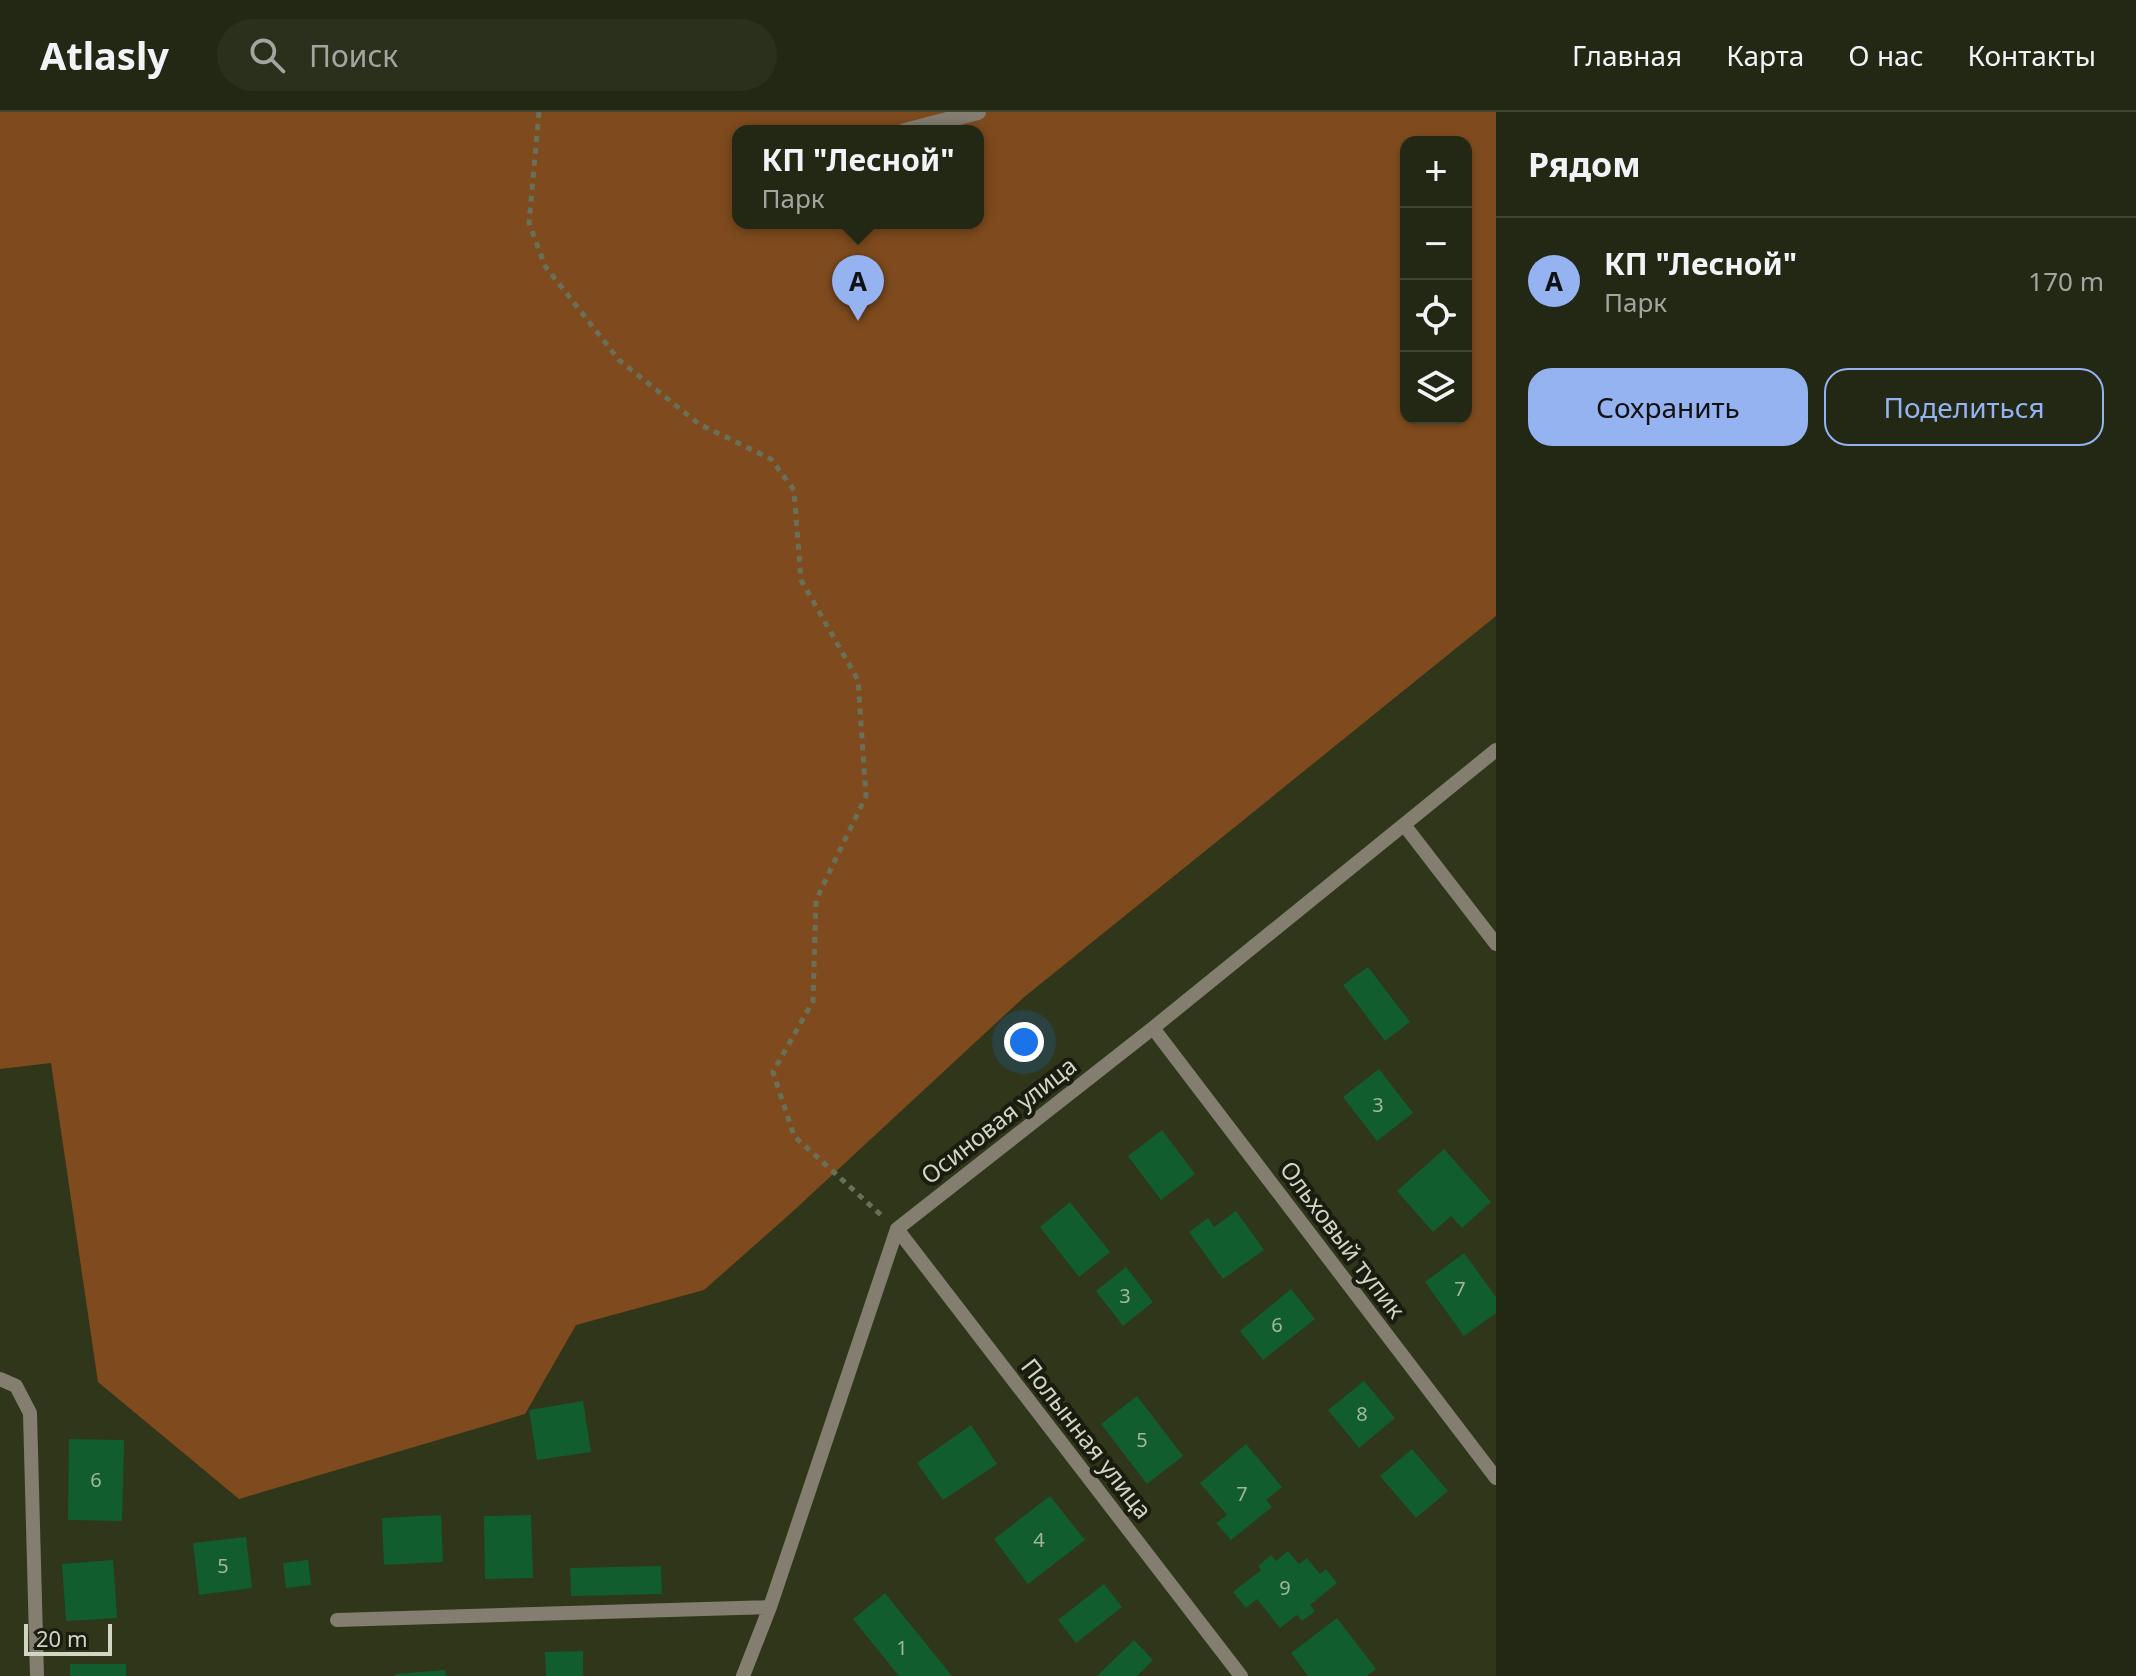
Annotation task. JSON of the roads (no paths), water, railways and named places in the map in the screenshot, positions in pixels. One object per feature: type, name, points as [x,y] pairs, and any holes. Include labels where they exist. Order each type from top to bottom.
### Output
[{"type":"street","points":[[928,125],[978,112]]},
{"type":"lane","name":"Осиновая улица","points":[[897,1229],[1153,1028],[1496,750]]},
{"type":"lane","points":[[1405,826],[1496,944]]},
{"type":"lane","name":"Ольховый тупик","points":[[1153,1028],[1496,1478]]},
{"type":"lane","points":[[743,1676],[770,1607],[897,1229]]},
{"type":"lane","name":"Полынная улица","points":[[897,1229],[1241,1676]]},
{"type":"lane","points":[[0,1379],[16,1386],[30,1413],[37,1676]]},
{"type":"lane","points":[[337,1620],[770,1607]]},
{"type":"place","name":"КП \"Лесной\"","points":[[858,321]]}]
